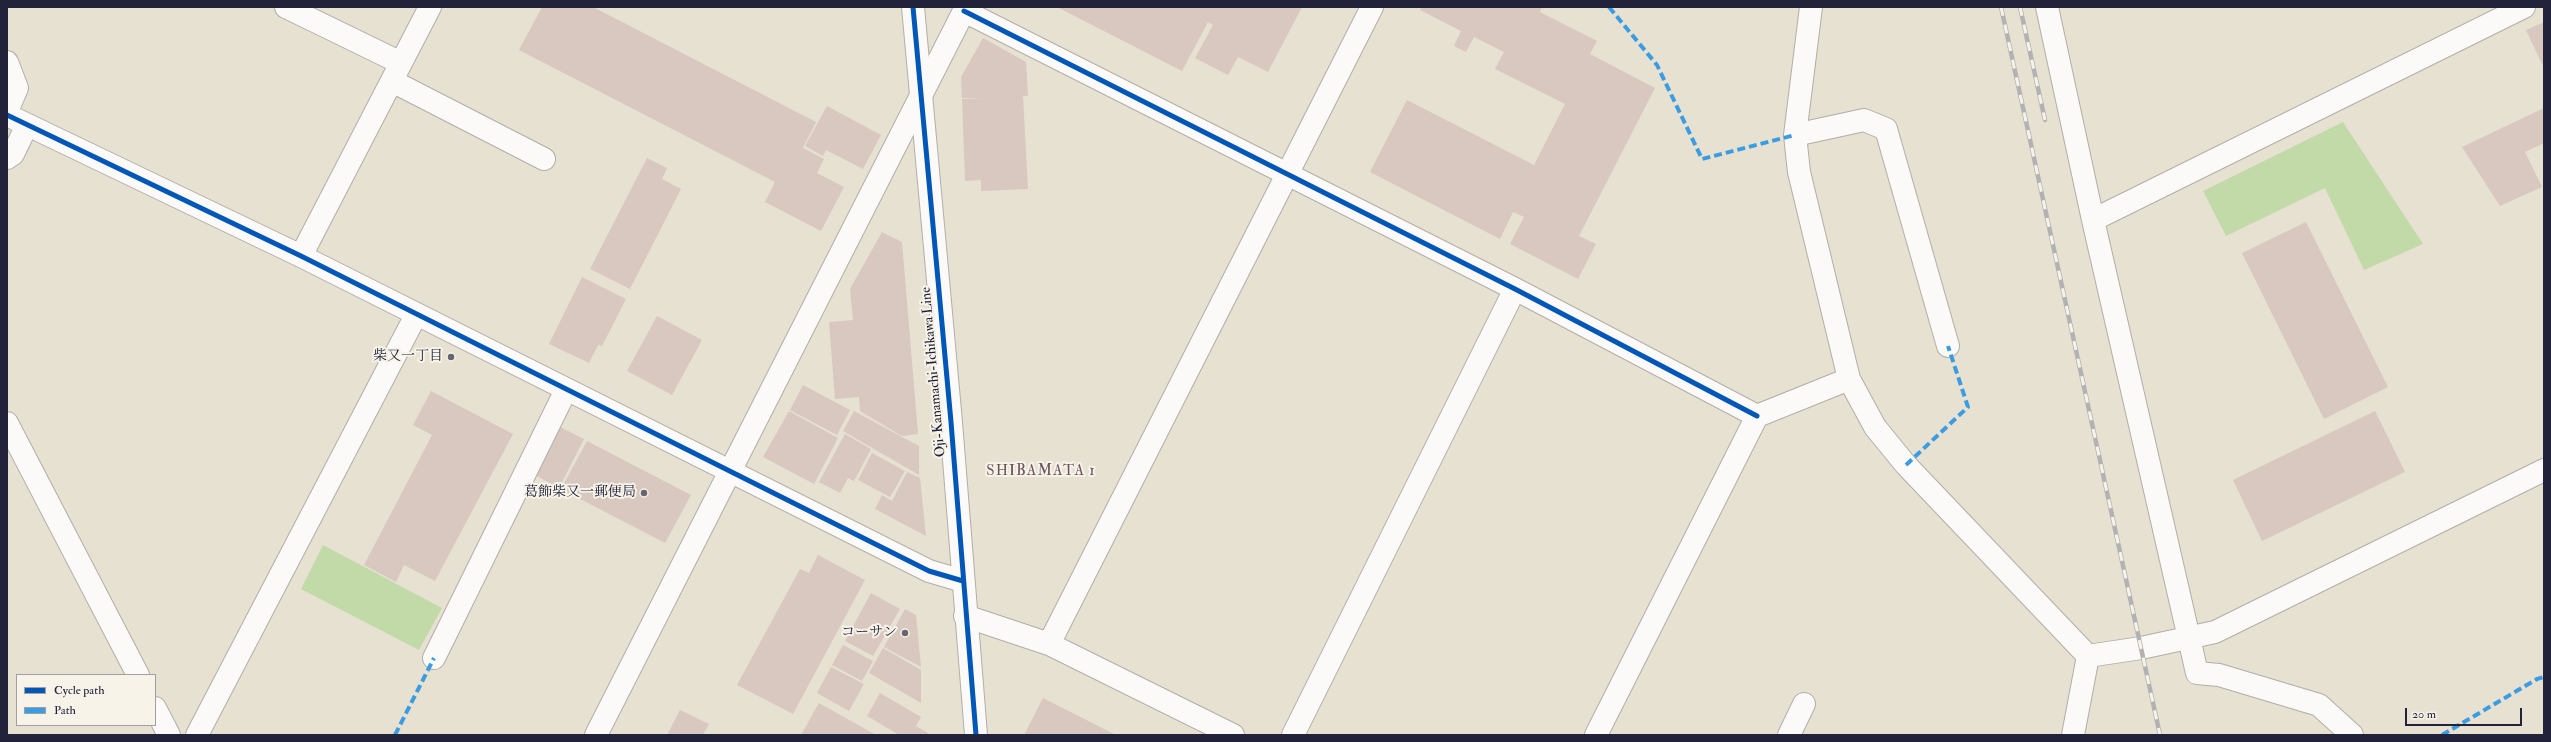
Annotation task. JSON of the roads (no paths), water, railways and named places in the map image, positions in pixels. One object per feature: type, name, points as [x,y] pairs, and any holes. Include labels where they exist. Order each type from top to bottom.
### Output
[{"type":"street","points":[[286,7],[544,159]]},
{"type":"street","points":[[301,256],[430,7]]},
{"type":"street","name":"Oji-Kanamachi-Ichikawa Line","points":[[913,7],[951,422],[965,616],[976,735]]},
{"type":"street","points":[[1049,644],[1372,7]]},
{"type":"street","points":[[1811,7],[1795,135],[1799,172],[1850,379],[1875,428],[1906,465],[2096,656]]},
{"type":"street","points":[[2047,7],[2093,220],[2197,673],[2219,675],[2319,705],[2352,735]]},
{"type":"street","points":[[2093,220],[2524,7]]},
{"type":"street","points":[[596,735],[921,92],[965,9],[1515,289],[1757,416]]},
{"type":"street","points":[[7,62],[17,88],[7,111]]},
{"type":"street","points":[[7,115],[301,256],[929,571],[963,582]]},
{"type":"street","points":[[1795,135],[1864,120],[1886,129],[1948,346]]},
{"type":"street","points":[[7,158],[13,154],[27,125]]},
{"type":"street","points":[[1293,735],[1515,289]]},
{"type":"street","points":[[197,735],[416,315]]},
{"type":"street","points":[[1596,735],[1757,416],[1850,379]]},
{"type":"street","points":[[434,658],[566,390]]},
{"type":"street","points":[[7,423],[137,674]]},
{"type":"street","points":[[2096,656],[2215,632],[2544,470]]},
{"type":"street","points":[[965,616],[1049,644],[1233,735]]},
{"type":"street","points":[[2073,735],[2096,656]]},
{"type":"street","points":[[1788,735],[1804,704]]},
{"type":"street","points":[[156,710],[169,735]]},
{"type":"railway","points":[[2001,7],[2160,735]]},
{"type":"railway","points":[[2020,7],[2045,120]]},
{"type":"place","name":"柴又一丁目","points":[[451,357]]},
{"type":"place","name":"葛飾柴又一郵便局","points":[[644,493]]},
{"type":"place","name":"コーサン","points":[[905,633]]},
{"type":"district","name":"SHIBAMATA 1","points":[[1041,472]]}]
